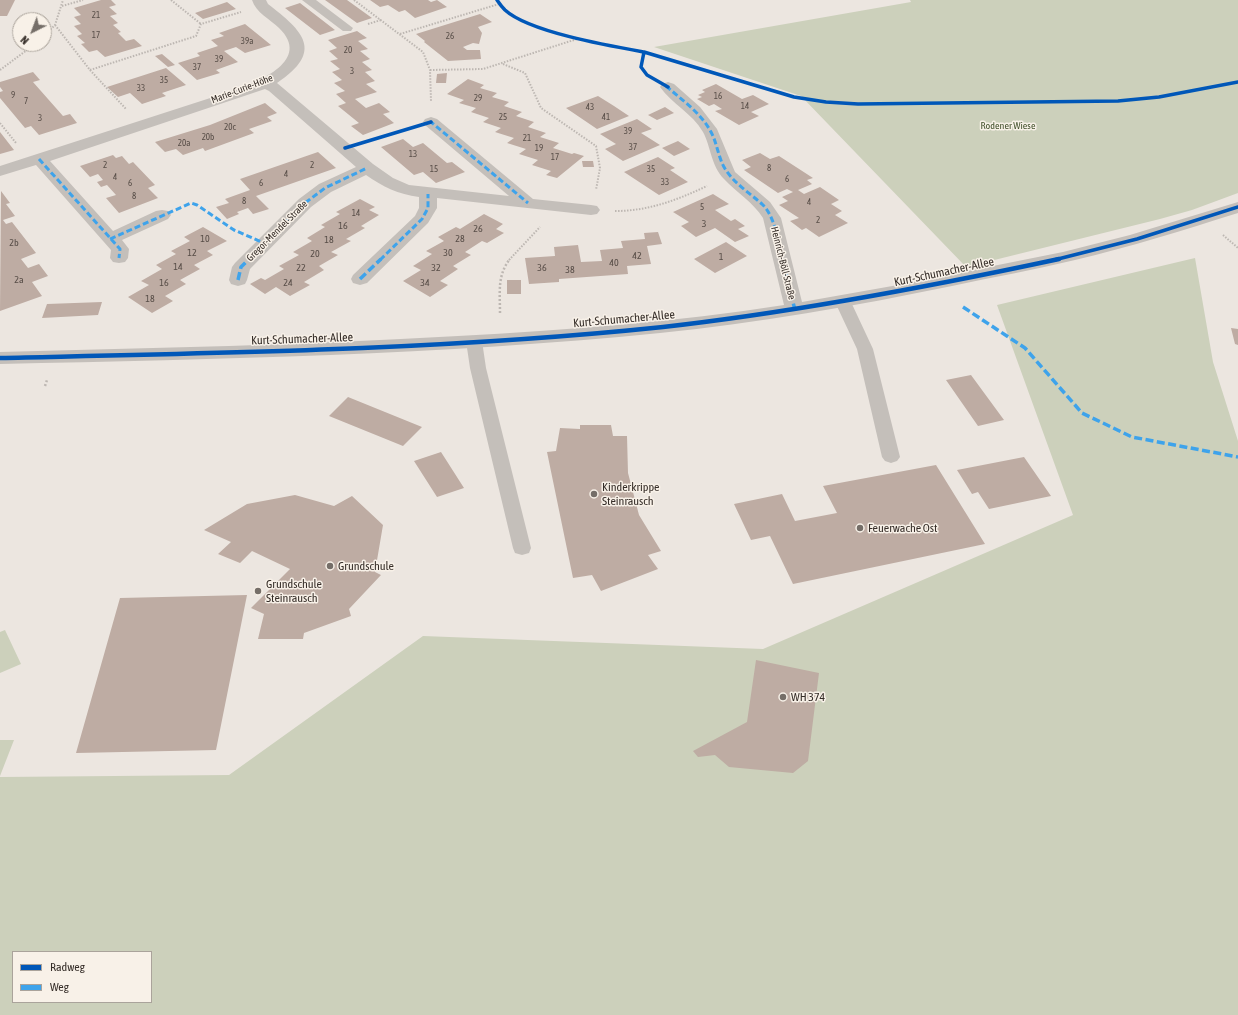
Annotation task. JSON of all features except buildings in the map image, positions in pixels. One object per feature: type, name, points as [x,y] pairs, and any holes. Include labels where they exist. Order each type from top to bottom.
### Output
[{"type":"street","name":"Marie-Curie-Höhe","points":[[0,170],[141,126],[265,83],[280,74],[289,66],[297,55],[299,46],[296,38],[260,3]]},
{"type":"street","points":[[265,83],[275,88],[367,168],[387,182],[406,190],[428,194],[528,202],[591,210]]},
{"type":"street","name":"Heinrich-Böll-Straße","points":[[668,87],[694,110],[711,132],[724,167],[729,175],[764,206],[772,218],[795,310]]},
{"type":"street","points":[[431,122],[528,202]]},
{"type":"street","points":[[38,159],[120,249],[119,258]]},
{"type":"street","name":"Gregor-Mendel-Straße","points":[[238,280],[242,267],[305,203],[325,188],[367,168]]},
{"type":"street","points":[[360,279],[422,219],[428,208],[428,194]]},
{"type":"street","name":"Kurt-Schumacher-Allee","points":[[0,358],[363,347],[474,341],[661,327],[795,310],[843,302],[1074,256],[1238,207]]},
{"type":"street","points":[[110,239],[162,215]]},
{"type":"lane","points":[[308,0],[347,28]]},
{"type":"lane","points":[[843,302],[865,349],[891,457]]},
{"type":"lane","points":[[474,341],[478,368],[522,548]]},
{"type":"path","points":[[52,28],[55,25],[63,0]]},
{"type":"path","points":[[62,6],[83,0]]},
{"type":"path","points":[[171,0],[201,24]]},
{"type":"path","points":[[354,0],[423,52],[430,70],[431,122]]},
{"type":"path","points":[[90,70],[196,36],[201,24],[260,3]]},
{"type":"path","points":[[400,34],[499,4]]},
{"type":"path","points":[[55,25],[90,70],[141,126]]},
{"type":"path","points":[[430,70],[483,69],[503,64],[577,39]]},
{"type":"path","points":[[0,70],[25,52]]},
{"type":"path","points":[[503,64],[524,73],[541,108],[596,146],[599,154],[601,172],[591,210],[623,212],[650,209],[672,202],[729,175]]},
{"type":"path","points":[[500,313],[499,288],[501,274],[507,263],[558,207]]},
{"type":"green space","name":"Rodener Wiese","points":[[910,0],[1238,0],[1238,193],[1192,210],[1160,219],[966,267],[801,96],[654,47],[911,2]]},
{"type":"green space","points":[[1195,258],[1213,362],[1238,441],[1238,1015],[0,1015],[0,777],[229,775],[423,636],[763,649],[1073,515],[997,305]]},
{"type":"green space","points":[[5,630],[21,664],[0,673],[0,632]]},
{"type":"green space","points":[[0,740],[14,740],[0,776]]},
{"type":"marked path","points":[[666,86],[694,110],[704,122],[711,132],[724,167],[742,188],[764,206],[772,218],[795,310]]},
{"type":"marked path","points":[[429,123],[431,122],[528,203]]},
{"type":"marked path","points":[[39,159],[120,249],[119,258]]},
{"type":"marked path","points":[[238,280],[241,267],[305,203],[325,188],[367,168]]},
{"type":"marked path","points":[[360,279],[422,219],[428,208],[428,194]]},
{"type":"marked path","points":[[110,239],[191,203],[197,205],[234,230],[264,243]]},
{"type":"marked path","points":[[963,307],[1025,348],[1082,413],[1132,437],[1238,457]]},
{"type":"cycle path","points":[[497,0],[505,10],[520,19],[541,27],[588,41],[644,52],[641,67],[647,75],[668,87]]},
{"type":"cycle path","points":[[644,52],[794,97],[826,102],[858,104],[1118,101],[1159,97],[1238,82]]},
{"type":"cycle path","points":[[345,148],[431,122]]},
{"type":"cycle path","points":[[0,358],[248,352],[413,345],[578,334],[700,323],[779,312],[898,291],[988,272],[1051,261],[1137,239],[1238,207]]},
{"type":"place","name":"Kinderkrippe Steinrausch","points":[[594,494]]},
{"type":"place","name":"Feuerwache Ost","points":[[860,528]]},
{"type":"place","name":"Grundschule","points":[[330,566]]},
{"type":"place","name":"Grundschule Steinrausch","points":[[258,591]]},
{"type":"place","name":"WH 374","points":[[783,697]]}]
